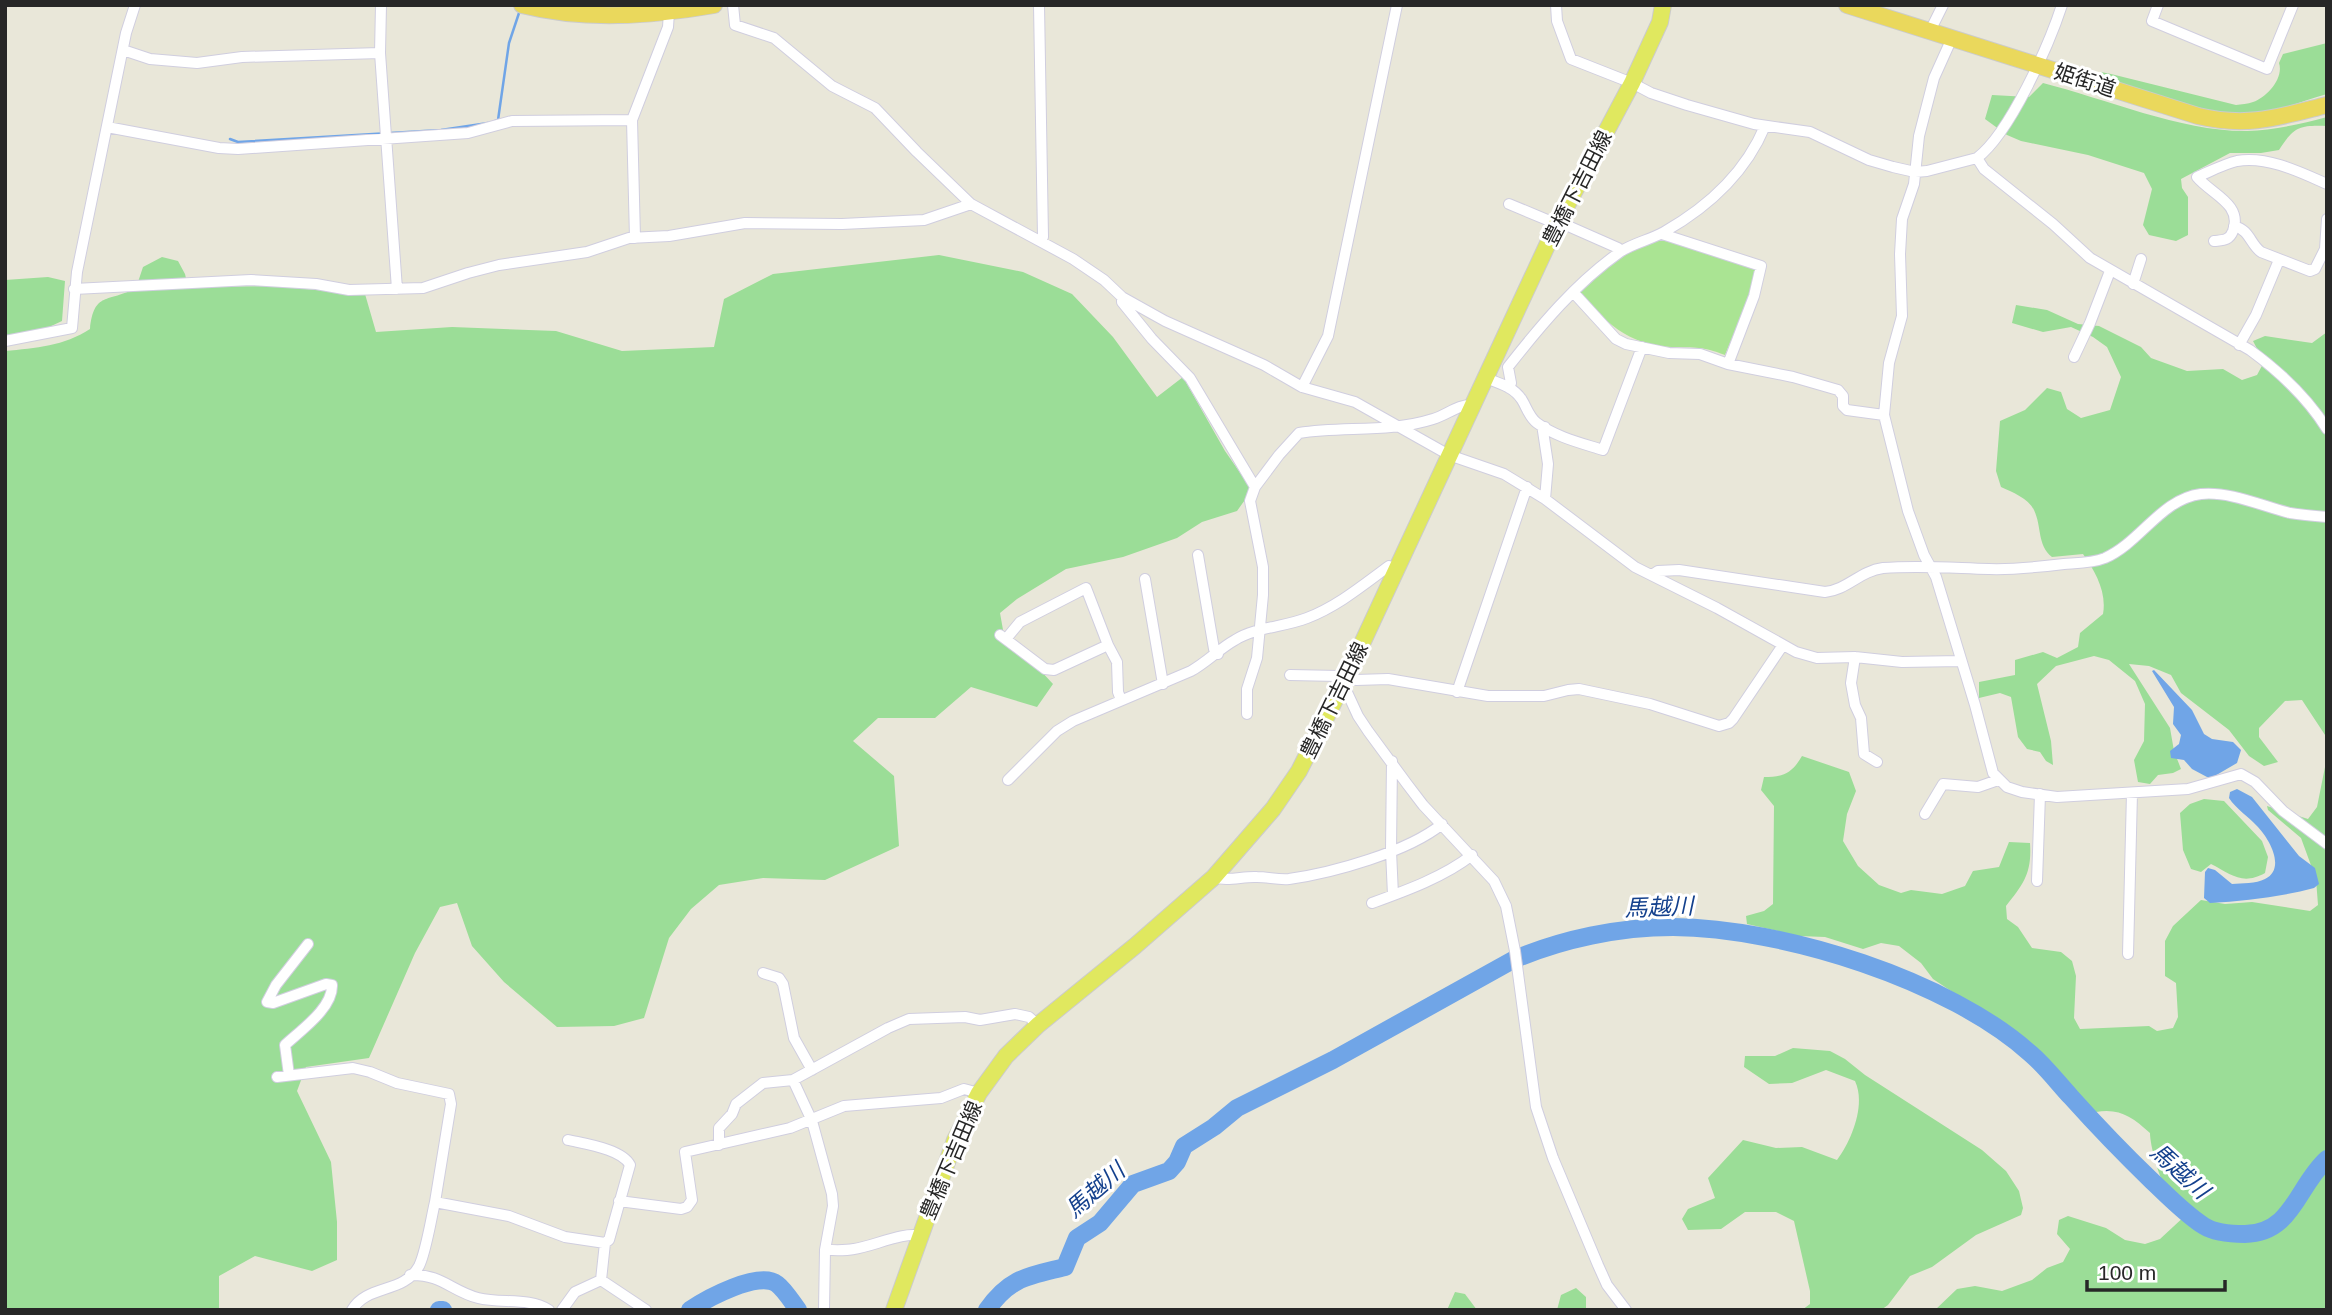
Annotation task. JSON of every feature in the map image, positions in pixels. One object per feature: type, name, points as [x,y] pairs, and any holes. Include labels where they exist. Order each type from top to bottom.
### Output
[{"type":"highway","points":[[523,5],[570,14],[605,16],[669,12],[713,5]]},
{"type":"highway","name":"姫街道","points":[[1847,5],[2198,117],[2243,123],[2327,105]]},
{"type":"main road","name":"豊橋下吉田線","points":[[896,1305],[955,1140],[979,1093],[1006,1056],[1038,1025],[1214,877],[1273,809],[1299,771],[1558,223],[1632,83],[1660,22],[1663,5]]},
{"type":"street","points":[[5,341],[72,328],[74,289],[126,33],[135,5]]},
{"type":"street","points":[[381,5],[380,53],[397,289]]},
{"type":"street","points":[[733,5],[735,25],[774,38],[832,86],[875,108],[971,204],[1087,267],[1122,297],[1166,321],[1264,365],[1302,387],[1355,402],[1449,455],[1504,474],[1545,499],[1620,556],[1796,652],[1817,658],[1855,657],[1902,662],[1961,661]]},
{"type":"street","points":[[1039,5],[1043,237],[1040,240]]},
{"type":"street","points":[[1302,387],[1328,336],[1397,5]]},
{"type":"street","points":[[1556,5],[1557,21],[1571,59],[1651,93],[1687,105],[1765,126],[1800,129],[1869,160],[1916,172],[1977,158],[1985,152],[2000,133],[2038,65],[2062,5]]},
{"type":"street","points":[[1930,31],[1943,5]]},
{"type":"street","points":[[2158,5],[2152,21],[2267,69],[2293,5]]},
{"type":"street","points":[[635,238],[632,121],[668,27],[669,12]]},
{"type":"street","points":[[1952,38],[1934,78],[1919,136],[1916,172],[1900,231],[1902,316],[1889,363],[1884,415],[1908,511],[1924,555],[1931,566],[1993,772],[2007,787],[2072,797],[2188,789],[2241,774],[2255,782],[2283,811],[2327,844]]},
{"type":"street","points":[[123,50],[150,59],[197,62],[242,57],[380,53]]},
{"type":"street","points":[[107,127],[219,148],[386,134],[468,132],[512,121],[632,121]]},
{"type":"street","points":[[1509,387],[1511,383],[1508,367],[1551,313],[1621,251],[1662,234],[1714,200],[1737,174],[1765,126]]},
{"type":"street","points":[[1977,158],[1984,169],[2053,224],[2090,258],[2239,345],[2280,374],[2319,416],[2327,429]]},
{"type":"street","points":[[2214,241],[2226,240],[2231,236],[2234,213],[2197,177],[2237,161],[2253,161],[2288,168],[2327,184]]},
{"type":"street","points":[[74,289],[251,280],[316,284],[349,290],[423,288],[499,265],[587,252],[635,238],[669,236],[745,223],[842,224],[924,220],[971,204]]},
{"type":"street","points":[[1509,204],[1621,251]]},
{"type":"street","points":[[2234,226],[2248,233],[2255,248],[2310,271],[2315,270],[2325,249],[2327,219]]},
{"type":"street","points":[[1662,234],[1760,266],[1754,296],[1728,364]]},
{"type":"street","points":[[2133,284],[2141,259]]},
{"type":"street","points":[[2239,345],[2256,315],[2279,260]]},
{"type":"street","points":[[2074,357],[2110,271]]},
{"type":"street","points":[[1573,292],[1616,339],[1669,353],[1700,354],[1728,364],[1793,377],[1838,390],[1843,396],[1843,407],[1847,410],[1884,415]]},
{"type":"street","points":[[1122,297],[1122,302],[1152,339],[1190,377],[1255,487]]},
{"type":"street","points":[[1485,378],[1509,387],[1521,398],[1536,422],[1571,440],[1603,450],[1642,347]]},
{"type":"street","points":[[1247,714],[1247,689],[1257,658],[1261,630],[1263,567],[1250,500],[1255,487],[1299,433],[1401,428],[1434,419],[1464,404],[1473,405]]},
{"type":"street","points":[[1545,427],[1543,430],[1548,464],[1545,499]]},
{"type":"street","points":[[1457,692],[1527,487]]},
{"type":"street","points":[[1652,575],[1658,571],[1679,570],[1825,592],[1841,588],[1870,570],[1931,566],[2012,569],[2104,559],[2184,497],[2205,494],[2225,496],[2291,513],[2327,517]]},
{"type":"street","points":[[1198,555],[1214,649],[1218,654]]},
{"type":"street","points":[[1008,780],[1058,731],[1073,721],[1163,684],[1207,662],[1235,640],[1307,618],[1340,601],[1389,566],[1397,568]]},
{"type":"street","points":[[1145,579],[1163,684]]},
{"type":"street","points":[[1108,645],[1054,670],[1045,669],[1003,637],[1020,622],[1086,588],[1117,662],[1118,692],[1121,700]]},
{"type":"street","points":[[1290,675],[1343,682],[1388,679],[1488,696],[1544,696],[1579,689],[1650,704],[1719,726],[1733,719],[1783,645]]},
{"type":"street","points":[[1855,657],[1851,683],[1855,705],[1861,718],[1864,754],[1877,762]]},
{"type":"street","points":[[1343,682],[1358,716],[1423,805],[1494,881],[1506,906],[1517,963],[1536,1107],[1598,1265],[1607,1284],[1626,1310]]},
{"type":"street","points":[[1392,761],[1391,851],[1394,895]]},
{"type":"street","points":[[1925,814],[1943,784],[1978,787],[1998,780]]},
{"type":"street","points":[[2128,954],[2132,793]]},
{"type":"street","points":[[2037,881],[2040,794]]},
{"type":"street","points":[[1214,877],[1289,879],[1353,864],[1391,851],[1442,824]]},
{"type":"street","points":[[1372,903],[1463,862],[1472,855]]},
{"type":"street","points":[[289,1075],[285,1045],[327,1003],[333,993],[332,985],[326,984],[273,1003],[267,1002],[276,985],[308,944]]},
{"type":"street","points":[[764,973],[779,978],[783,984],[794,1038],[812,1070]]},
{"type":"street","points":[[719,1145],[719,1128],[732,1114],[736,1104],[763,1083],[793,1080],[909,1018],[965,1017],[980,1020],[1015,1014],[1029,1017],[1038,1025]]},
{"type":"street","points":[[277,1077],[353,1068],[397,1083],[449,1094],[451,1104],[435,1202],[418,1267],[395,1287],[370,1292],[352,1310]]},
{"type":"street","points":[[793,1080],[813,1121],[832,1195],[825,1250],[824,1310]]},
{"type":"street","points":[[620,1201],[681,1209],[687,1207],[692,1200],[685,1152],[813,1121],[845,1106],[941,1098],[964,1088],[979,1093]]},
{"type":"street","points":[[568,1140],[605,1148],[627,1160],[630,1165],[606,1243],[601,1280]]},
{"type":"street","points":[[435,1202],[509,1216],[565,1237],[606,1243]]},
{"type":"street","points":[[825,1250],[850,1250],[907,1234],[920,1236]]},
{"type":"street","points":[[410,1275],[424,1274],[439,1278],[465,1294],[478,1298],[539,1304],[550,1310]]},
{"type":"street","points":[[562,1310],[575,1292],[601,1280]]},
{"type":"street","points":[[601,1280],[646,1310]]},
{"type":"green space","points":[[2327,43],[2327,94],[2253,114],[2196,108],[2101,76],[2101,72],[2236,105],[2247,104],[2258,100],[2277,81],[2283,54]]},
{"type":"green space","points":[[2043,83],[2171,120],[2222,130],[2257,130],[2327,117],[2327,126],[2298,129],[2279,150],[2230,153],[2181,179],[2182,188],[2188,197],[2188,235],[2176,241],[2149,235],[2143,225],[2152,189],[2144,173],[2088,155],[2021,141],[2007,135],[1985,119],[1992,95],[2029,97]]},
{"type":"green space","points":[[1660,237],[1757,269],[1750,295],[1725,355],[1704,349],[1656,345],[1630,337],[1608,322],[1578,290],[1624,252]]},
{"type":"green space","points":[[939,255],[1023,272],[1072,294],[1113,337],[1157,397],[1183,377],[1225,451],[1252,490],[1237,511],[1202,522],[1177,538],[1123,557],[1066,569],[1017,599],[1000,613],[1005,641],[1026,655],[1053,684],[1037,707],[971,687],[935,718],[878,718],[853,741],[894,776],[899,846],[825,880],[763,878],[719,885],[691,909],[669,938],[644,1018],[614,1026],[557,1027],[504,982],[472,946],[457,903],[440,907],[415,953],[369,1058],[306,1067],[297,1091],[331,1162],[337,1222],[337,1260],[312,1271],[255,1256],[219,1276],[219,1310],[5,1310],[5,351],[60,343],[80,335],[90,329],[99,303],[136,288],[143,267],[162,257],[178,261],[188,287],[269,286],[365,294],[376,332],[452,327],[556,331],[622,351],[714,347],[724,299],[773,274]]},
{"type":"green space","points":[[48,277],[65,281],[62,321],[47,328],[5,338],[5,280]]},
{"type":"green space","points":[[2016,305],[2047,310],[2078,324],[2099,326],[2141,347],[2151,358],[2187,371],[2223,369],[2242,380],[2257,375],[2264,362],[2253,341],[2265,336],[2312,343],[2327,332],[2327,738],[2302,700],[2285,701],[2259,728],[2259,737],[2278,762],[2264,766],[2249,756],[2229,730],[2181,693],[2171,675],[2149,666],[2129,664],[2170,728],[2181,769],[2158,775],[2150,784],[2138,782],[2134,760],[2144,741],[2145,704],[2135,681],[2109,660],[2094,656],[2056,666],[2037,684],[2051,741],[2053,765],[2046,761],[2040,752],[2027,749],[2018,737],[2011,697],[2000,693],[1979,698],[1979,682],[2015,675],[2015,660],[2043,652],[2057,658],[2078,647],[2080,633],[2103,614],[2104,606],[2099,582],[2083,554],[2052,557],[2044,547],[2034,510],[2028,502],[2001,487],[1996,471],[2000,421],[2025,410],[2047,388],[2061,392],[2067,409],[2081,418],[2110,410],[2121,377],[2107,347],[2093,337],[2071,327],[2043,332],[2012,323]]},
{"type":"green space","points":[[2327,738],[2327,1310],[1935,1310],[1957,1289],[1975,1286],[2002,1291],[2032,1280],[2047,1268],[2063,1262],[2070,1249],[2057,1234],[2059,1220],[2068,1216],[2106,1228],[2125,1240],[2145,1244],[2160,1239],[2187,1214],[2161,1177],[2150,1133],[2125,1115],[2112,1111],[2096,1112],[2078,1099],[2023,1039],[1933,979],[1921,963],[1899,946],[1881,943],[1863,949],[1825,937],[1799,936],[1747,924],[1746,916],[1764,911],[1773,904],[1774,806],[1761,790],[1764,777],[1787,773],[1802,756],[1849,772],[1856,791],[1847,814],[1843,841],[1858,866],[1879,885],[1901,893],[1911,890],[1942,894],[1965,886],[1973,871],[1999,867],[2009,842],[2030,843],[2028,870],[2022,884],[2006,906],[2007,919],[2018,927],[2032,948],[2061,952],[2072,961],[2076,976],[2074,1018],[2080,1029],[2149,1026],[2157,1031],[2173,1028],[2178,1017],[2176,983],[2165,976],[2165,941],[2173,926],[2201,900],[2225,904],[2252,902],[2310,911],[2318,905],[2316,879],[2301,838],[2268,810],[2267,806],[2308,819],[2317,807],[2326,762]]},
{"type":"green space","points":[[2204,799],[2224,801],[2262,841],[2268,857],[2265,873],[2243,879],[2211,864],[2201,872],[2191,869],[2183,850],[2180,813],[2190,804]]},
{"type":"green space","points":[[1793,1048],[1830,1051],[1845,1059],[1865,1075],[1982,1150],[2006,1171],[2019,1191],[2023,1208],[2021,1215],[1976,1235],[1932,1267],[1910,1276],[1881,1310],[1802,1310],[1810,1304],[1810,1291],[1794,1221],[1776,1212],[1745,1212],[1721,1229],[1688,1230],[1682,1219],[1688,1209],[1715,1198],[1708,1178],[1743,1140],[1776,1148],[1802,1147],[1837,1160],[1843,1152],[1858,1111],[1855,1081],[1826,1070],[1792,1083],[1769,1084],[1744,1067],[1745,1056],[1775,1056]]},
{"type":"green space","points":[[1576,1288],[1586,1297],[1586,1310],[1557,1310],[1561,1295]]},
{"type":"green space","points":[[1455,1292],[1465,1294],[1477,1310],[1447,1310]]},
{"type":"water","points":[[2154,670],[2192,710],[2204,734],[2212,739],[2233,742],[2241,750],[2237,763],[2213,777],[2207,777],[2192,769],[2184,760],[2171,758],[2170,751],[2179,744],[2181,735],[2173,724],[2174,707],[2152,671]]},
{"type":"water","points":[[2237,789],[2252,797],[2299,856],[2315,868],[2319,884],[2301,891],[2249,900],[2210,903],[2204,898],[2205,872],[2208,868],[2215,870],[2232,884],[2261,881],[2275,868],[2273,852],[2266,837],[2229,798],[2230,792]]},
{"type":"waterway","points":[[495,121],[498,120],[509,43],[520,10]]},
{"type":"waterway","points":[[230,139],[238,142],[441,130],[488,123]]},
{"type":"waterway","name":"馬越川","points":[[987,1310],[1012,1284],[1065,1267],[1077,1238],[1100,1223],[1133,1184],[1169,1171],[1177,1162],[1184,1146],[1237,1108],[1333,1060],[1513,960],[1571,940],[1632,929],[1673,927],[1717,930],[1813,948],[1863,963],[1956,1003],[1997,1027],[2031,1054],[2152,1181],[2190,1216],[2213,1230],[2245,1234],[2261,1232],[2274,1226],[2293,1206],[2327,1159]]},
{"type":"waterway","name":"馬越川","points":[[690,1310],[733,1288],[758,1281],[777,1284],[798,1310]]}]
